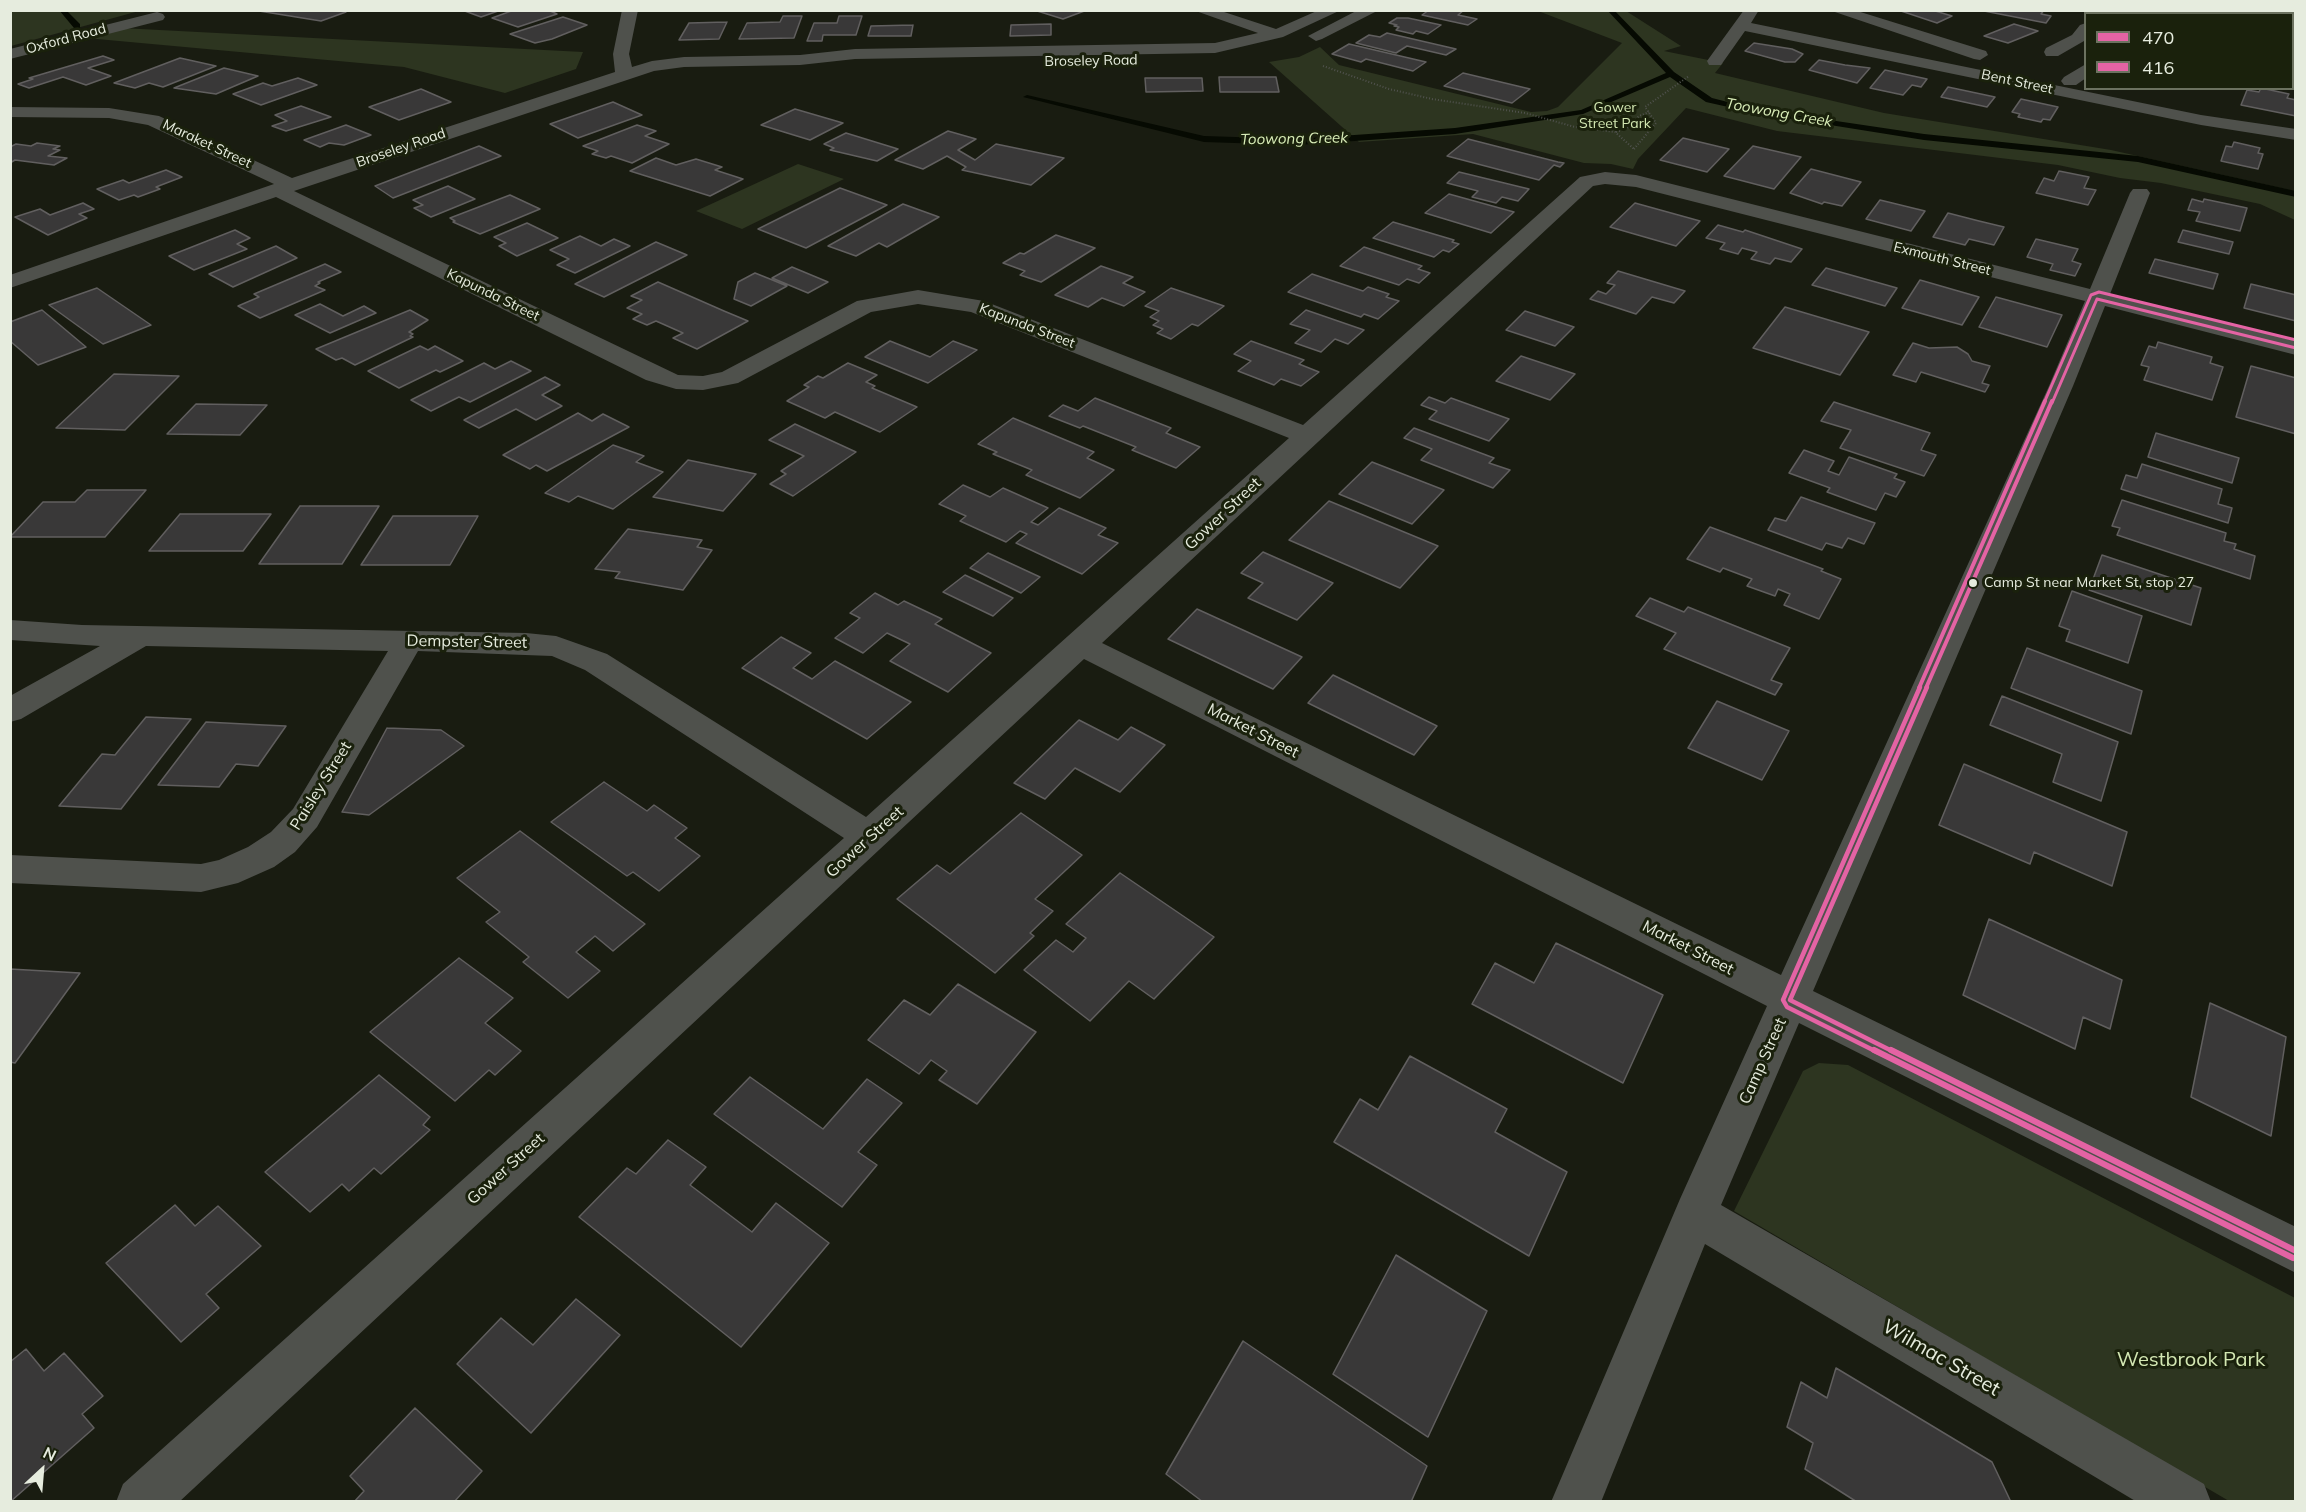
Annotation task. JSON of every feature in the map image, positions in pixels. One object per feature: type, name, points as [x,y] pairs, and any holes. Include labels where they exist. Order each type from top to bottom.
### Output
[{"type":"street","points":[[624,73],[621,54],[630,10]]},
{"type":"street","points":[[1200,10],[1277,34]]},
{"type":"street","name":"Broseley Road","points":[[10,282],[624,73],[674,62],[800,60],[855,54],[1215,48],[1277,34],[1334,10]]},
{"type":"street","points":[[1299,44],[1372,10]]},
{"type":"street","points":[[1714,61],[1752,10]]},
{"type":"street","name":"Bent Street","points":[[1836,10],[2002,62],[2078,83]]},
{"type":"street","name":"Oxford Road","points":[[10,54],[157,17]]},
{"type":"street","name":"Bent Street","points":[[1739,26],[2201,120],[2295,134]]},
{"type":"street","points":[[2052,52],[2078,38],[2084,29]]},
{"type":"street","name":"Broseley Road","points":[[800,60],[851,64],[1201,60],[1240,58],[1280,51]]},
{"type":"street","name":"Bent Street","points":[[2112,90],[2295,134]]},
{"type":"street","name":"Maraket Street","points":[[10,112],[109,113],[153,120],[284,188]]},
{"type":"street","name":"Exmouth Street","points":[[1587,181],[1605,178],[1636,181],[2295,348]]},
{"type":"street","name":"Gower Street","points":[[141,1502],[1587,181]]},
{"type":"street","name":"Kapunda Street","points":[[284,188],[655,375],[714,391],[750,368],[865,306],[918,297],[976,306],[1308,436]]},
{"type":"street","name":"Camp Street","points":[[1576,1502],[1695,1214],[2097,299],[2140,193]]},
{"type":"street","name":"Dempster Street","points":[[10,630],[138,637],[526,643],[573,651],[596,662],[870,837]]},
{"type":"street","points":[[10,711],[138,637]]},
{"type":"street","name":"Paisley Street","points":[[10,869],[201,878],[225,873],[261,857],[283,842],[305,818],[409,641]]},
{"type":"street","name":"Market Street","points":[[1081,645],[2295,1251]]},
{"type":"street","name":"Wilmac Street","points":[[1695,1214],[2186,1502]]},
{"type":"path","points":[[1280,51],[1389,89],[1432,99],[1525,113],[1575,127],[1615,132],[1626,129],[1639,116],[1649,112]]},
{"type":"path","points":[[1631,155],[1656,123],[1645,107],[1670,87],[1688,77]]},
{"type":"path","points":[[1615,132],[1634,149]]},
{"type":"green space","points":[[11,10],[139,11],[11,46]]},
{"type":"green space","name":"Gower Street Park","points":[[1538,11],[1626,11],[1681,46],[1664,51],[1723,63],[1715,73],[1884,113],[2111,150],[2295,191],[2295,220],[2260,204],[2161,183],[2120,178],[2058,165],[1777,131],[1686,108],[1638,159],[1633,169],[1611,164],[1584,163],[1473,134],[1359,142],[1269,62],[1299,57],[1320,47],[1339,65],[1531,112],[1547,111],[1558,107],[1622,43]]},
{"type":"green space","points":[[121,28],[583,52],[576,69],[505,93],[404,67],[86,38]]},
{"type":"green space","points":[[798,164],[844,179],[742,229],[696,211]]},
{"type":"green space","name":"Westbrook Park","points":[[1819,1063],[1848,1065],[2295,1298],[2295,1501],[2229,1501],[1734,1211],[1803,1071]]},
{"type":"building","points":[[342,10],[346,12],[321,21],[259,11]]},
{"type":"building","points":[[462,10],[501,10],[481,17]]},
{"type":"building","points":[[514,10],[548,10],[557,14],[518,27],[492,18]]},
{"type":"building","points":[[1034,10],[1087,10],[1063,19]]},
{"type":"building","points":[[1429,10],[1464,10],[1458,15],[1477,19],[1468,25],[1422,15]]},
{"type":"building","points":[[1898,10],[1932,10],[1952,16],[1937,23]]},
{"type":"building","points":[[2044,10],[2041,14],[2051,16],[2046,23],[1984,11]]},
{"type":"building","points":[[2152,10],[2183,10],[2182,12],[2151,12]]},
{"type":"building","points":[[783,16],[802,16],[794,38],[739,39],[747,23],[780,22]]},
{"type":"building","points":[[839,16],[862,16],[856,35],[823,35],[822,41],[807,41],[814,23],[837,23]]},
{"type":"building","points":[[563,17],[587,25],[535,43],[510,34]]},
{"type":"building","points":[[1397,18],[1441,25],[1428,34],[1416,31],[1413,34],[1396,30],[1399,27],[1394,26],[1397,25],[1389,23]]},
{"type":"building","points":[[727,22],[719,39],[679,40],[689,23]]},
{"type":"building","points":[[1051,24],[1051,35],[1010,36],[1011,25]]},
{"type":"building","points":[[2014,24],[2038,31],[2008,43],[1984,36]]},
{"type":"building","points":[[913,25],[911,36],[868,36],[871,26]]},
{"type":"building","points":[[1387,33],[1456,49],[1446,55],[1407,46],[1396,53],[1356,43],[1369,35],[1380,37]]},
{"type":"building","points":[[1754,43],[1792,49],[1803,54],[1795,62],[1785,62],[1745,51]]},
{"type":"building","points":[[1349,44],[1426,62],[1413,71],[1366,59],[1361,62],[1332,54]]},
{"type":"building","points":[[103,56],[114,60],[88,68],[111,76],[86,85],[63,77],[29,88],[18,84],[33,79],[29,78]]},
{"type":"building","points":[[180,58],[216,66],[163,87],[149,83],[135,88],[114,83]]},
{"type":"building","points":[[1819,60],[1870,68],[1857,83],[1809,70]]},
{"type":"building","points":[[224,68],[258,76],[216,94],[174,88]]},
{"type":"building","points":[[1885,70],[1927,79],[1921,87],[1912,85],[1903,95],[1870,88]]},
{"type":"building","points":[[1463,73],[1530,89],[1512,103],[1444,86]]},
{"type":"building","points":[[1219,77],[1276,77],[1279,92],[1220,92]]},
{"type":"building","points":[[298,78],[317,85],[261,105],[233,94],[263,83],[272,86]]},
{"type":"building","points":[[1145,78],[1202,78],[1203,91],[1146,92]]},
{"type":"building","points":[[1948,87],[1995,97],[1987,107],[1941,97]]},
{"type":"building","points":[[421,89],[451,102],[399,120],[369,107]]},
{"type":"building","points":[[2247,90],[2259,92],[2270,90],[2289,94],[2287,98],[2296,100],[2296,116],[2241,105]]},
{"type":"building","points":[[2021,99],[2058,107],[2050,120],[2043,119],[2041,122],[2018,117],[2020,114],[2012,112]]},
{"type":"building","points":[[613,102],[642,115],[578,138],[550,124]]},
{"type":"building","points":[[301,106],[331,117],[286,131],[272,126],[287,121],[275,115]]},
{"type":"building","points":[[795,109],[843,123],[810,140],[761,125]]},
{"type":"building","points":[[346,125],[371,135],[344,145],[329,143],[320,147],[304,140]]},
{"type":"building","points":[[637,125],[656,131],[645,136],[669,144],[632,163],[611,156],[606,158],[592,154],[598,151],[583,146]]},
{"type":"building","points":[[948,131],[976,139],[958,150],[975,160],[996,144],[1064,158],[1031,185],[962,170],[966,167],[947,156],[923,169],[895,160]]},
{"type":"building","points":[[846,133],[898,149],[877,161],[830,150],[834,148],[824,144]]},
{"type":"building","points":[[1683,138],[1729,149],[1707,172],[1660,160]]},
{"type":"building","points":[[1468,139],[1564,163],[1560,167],[1554,165],[1539,180],[1447,156]]},
{"type":"building","points":[[2234,142],[2260,148],[2258,153],[2263,154],[2258,169],[2221,161],[2226,146],[2232,147]]},
{"type":"building","points":[[37,143],[60,146],[53,149],[60,150],[48,156],[67,158],[54,165],[15,160],[10,163],[10,147],[16,144],[31,146]]},
{"type":"building","points":[[479,146],[501,156],[393,198],[375,186]]},
{"type":"building","points":[[1753,146],[1801,157],[1774,189],[1724,176]]},
{"type":"building","points":[[656,158],[676,165],[696,159],[722,167],[715,170],[743,179],[710,196],[630,171]]},
{"type":"building","points":[[1811,169],[1861,182],[1842,206],[1824,202],[1822,204],[1790,193]]},
{"type":"building","points":[[166,170],[182,177],[156,187],[160,189],[138,197],[134,195],[119,200],[97,189],[123,180],[129,183]]},
{"type":"building","points":[[2059,171],[2089,177],[2084,188],[2096,190],[2088,205],[2036,193],[2044,178],[2054,181]]},
{"type":"building","points":[[1459,172],[1529,189],[1518,201],[1502,197],[1496,203],[1472,197],[1478,191],[1447,183]]},
{"type":"building","points":[[448,186],[475,199],[431,217],[414,208],[423,205],[413,200]]},
{"type":"building","points":[[840,188],[887,205],[806,248],[758,229]]},
{"type":"building","points":[[1449,194],[1514,212],[1491,233],[1425,213]]},
{"type":"building","points":[[510,195],[540,209],[480,234],[453,222],[455,221],[450,218]]},
{"type":"building","points":[[2192,199],[2203,202],[2204,199],[2247,208],[2240,231],[2196,221],[2200,212],[2188,210]]},
{"type":"building","points":[[1880,200],[1925,211],[1911,231],[1866,219]]},
{"type":"building","points":[[83,203],[94,209],[79,214],[87,218],[48,235],[15,217],[40,209],[50,215]]},
{"type":"building","points":[[1635,203],[1700,221],[1676,246],[1610,227]]},
{"type":"building","points":[[903,204],[939,217],[887,247],[879,243],[856,256],[828,246]]},
{"type":"building","points":[[1948,213],[2004,227],[1994,245],[1969,239],[1965,245],[1933,237]]},
{"type":"building","points":[[1393,222],[1454,240],[1452,242],[1459,244],[1449,252],[1443,250],[1434,257],[1373,238]]},
{"type":"building","points":[[527,223],[558,238],[517,256],[499,246],[506,243],[494,237]]},
{"type":"building","points":[[1718,225],[1743,232],[1745,230],[1802,249],[1791,262],[1775,258],[1770,264],[1751,259],[1757,252],[1742,248],[1738,254],[1720,249],[1725,243],[1706,238]]},
{"type":"building","points":[[235,230],[250,238],[237,244],[247,249],[194,270],[169,256]]},
{"type":"building","points":[[2183,230],[2233,242],[2229,254],[2178,242]]},
{"type":"building","points":[[1056,235],[1095,248],[1041,282],[1020,275],[1025,271],[1003,263],[1020,253],[1024,254]]},
{"type":"building","points":[[580,236],[601,246],[614,239],[630,246],[575,273],[557,265],[569,259],[550,250]]},
{"type":"building","points":[[2036,239],[2078,249],[2072,261],[2081,264],[2075,276],[2050,270],[2053,264],[2027,257]]},
{"type":"building","points":[[656,242],[687,255],[604,297],[575,284]]},
{"type":"building","points":[[276,246],[297,258],[233,287],[209,274]]},
{"type":"building","points":[[1364,247],[1422,266],[1418,269],[1430,273],[1419,283],[1407,279],[1399,285],[1340,266]]},
{"type":"building","points":[[2155,259],[2218,274],[2213,289],[2149,273]]},
{"type":"building","points":[[325,264],[341,272],[318,282],[320,283],[315,286],[325,290],[260,318],[238,306],[259,297],[254,294]]},
{"type":"building","points":[[1101,266],[1133,277],[1123,283],[1145,292],[1124,306],[1102,298],[1088,307],[1055,295]]},
{"type":"building","points":[[792,267],[828,282],[808,293],[772,278]]},
{"type":"building","points":[[1826,268],[1897,288],[1885,306],[1812,285]]},
{"type":"building","points":[[1618,271],[1685,291],[1674,303],[1652,297],[1636,314],[1590,299],[1598,291],[1606,294],[1615,285],[1607,283]]},
{"type":"building","points":[[755,273],[787,286],[751,306],[734,299],[738,282]]},
{"type":"building","points":[[1312,274],[1363,291],[1368,287],[1389,294],[1386,297],[1399,301],[1378,319],[1364,314],[1361,317],[1288,292]]},
{"type":"building","points":[[1920,280],[1979,297],[1962,325],[1902,308]]},
{"type":"building","points":[[658,282],[748,321],[697,349],[673,338],[683,333],[656,321],[647,325],[633,319],[642,314],[627,308],[642,300],[631,296]]},
{"type":"building","points":[[2251,284],[2296,295],[2296,321],[2244,308]]},
{"type":"building","points":[[97,288],[151,325],[103,344],[49,305]]},
{"type":"building","points":[[1171,288],[1224,306],[1198,326],[1192,324],[1171,339],[1157,333],[1163,329],[1153,325],[1159,321],[1150,317],[1159,311],[1145,306]]},
{"type":"building","points":[[1996,297],[2062,315],[2047,347],[1979,327]]},
{"type":"building","points":[[320,304],[343,316],[364,306],[376,313],[330,333],[295,315]]},
{"type":"building","points":[[1785,307],[1869,332],[1840,375],[1753,348]]},
{"type":"building","points":[[42,310],[86,347],[38,365],[10,341],[10,322]]},
{"type":"building","points":[[410,310],[428,320],[409,332],[413,334],[410,336],[413,337],[355,365],[342,358],[336,360],[316,349]]},
{"type":"building","points":[[1306,310],[1364,330],[1348,344],[1335,339],[1321,352],[1295,343],[1310,330],[1290,324]]},
{"type":"building","points":[[1525,311],[1574,327],[1555,346],[1506,330]]},
{"type":"building","points":[[890,341],[930,357],[953,341],[977,350],[928,383],[865,357]]},
{"type":"building","points":[[1251,341],[1304,360],[1299,364],[1319,372],[1301,386],[1281,379],[1274,385],[1238,371],[1251,361],[1234,354]]},
{"type":"building","points":[[2158,342],[2212,357],[2210,363],[2223,367],[2212,400],[2144,380],[2149,367],[2141,365],[2149,346],[2156,348]]},
{"type":"building","points":[[1913,343],[1929,348],[1957,347],[1968,354],[1972,361],[1990,366],[1982,383],[1989,385],[1985,392],[1921,372],[1916,382],[1893,375]]},
{"type":"building","points":[[420,346],[428,350],[435,346],[463,361],[440,372],[436,370],[399,388],[368,371]]},
{"type":"building","points":[[1521,356],[1575,374],[1550,400],[1496,381]]},
{"type":"building","points":[[511,361],[531,371],[470,402],[459,397],[431,411],[411,400],[484,363],[495,369]]},
{"type":"building","points":[[848,363],[877,375],[866,382],[875,386],[872,388],[917,407],[880,432],[835,412],[825,418],[787,401],[809,387],[804,385],[818,376],[823,378]]},
{"type":"building","points":[[2251,366],[2296,378],[2296,434],[2236,417]]},
{"type":"building","points":[[114,374],[179,376],[125,430],[56,428]]},
{"type":"building","points":[[545,377],[560,385],[542,395],[562,406],[536,420],[516,409],[479,428],[464,420]]},
{"type":"building","points":[[1429,397],[1445,403],[1451,398],[1509,419],[1489,441],[1429,419],[1437,411],[1421,405]]},
{"type":"building","points":[[1095,398],[1171,428],[1166,433],[1200,447],[1176,468],[1132,450],[1136,447],[1083,426],[1080,428],[1049,416],[1063,405],[1078,411]]},
{"type":"building","points":[[1834,402],[1930,433],[1921,450],[1936,455],[1924,476],[1840,448],[1851,430],[1821,421]]},
{"type":"building","points":[[196,404],[267,405],[240,435],[167,434]]},
{"type":"building","points":[[578,413],[592,421],[603,414],[629,427],[547,471],[536,465],[530,469],[503,455]]},
{"type":"building","points":[[1013,418],[1094,452],[1087,458],[1114,470],[1080,498],[1026,475],[1032,470],[993,454],[997,452],[978,444]]},
{"type":"building","points":[[795,424],[856,452],[793,496],[770,484],[786,474],[781,471],[804,456],[769,440]]},
{"type":"building","points":[[1414,428],[1494,458],[1489,463],[1510,470],[1493,488],[1421,460],[1432,449],[1404,438]]},
{"type":"building","points":[[2156,433],[2239,458],[2232,483],[2148,457]]},
{"type":"building","points":[[613,445],[644,456],[636,462],[663,472],[613,509],[578,496],[569,502],[545,493]]},
{"type":"building","points":[[1804,450],[1834,461],[1828,471],[1839,475],[1849,457],[1897,474],[1894,478],[1905,482],[1896,497],[1885,493],[1876,510],[1827,492],[1830,488],[1789,473]]},
{"type":"building","points":[[688,460],[756,474],[723,511],[653,497]]},
{"type":"building","points":[[1372,462],[1444,490],[1412,524],[1339,494]]},
{"type":"building","points":[[2142,464],[2222,489],[2218,504],[2232,508],[2228,523],[2121,489],[2126,475],[2137,478]]},
{"type":"building","points":[[963,485],[990,497],[1003,488],[1048,508],[1031,522],[1038,525],[1059,508],[1106,528],[1098,535],[1118,543],[1082,574],[1016,543],[1027,534],[1020,531],[1006,542],[960,521],[966,516],[939,504]]},
{"type":"building","points":[[87,490],[146,490],[105,537],[10,537],[43,502],[75,502]]},
{"type":"building","points":[[1801,497],[1875,523],[1864,544],[1848,538],[1842,548],[1826,543],[1822,550],[1768,530],[1775,518],[1786,521]]},
{"type":"building","points":[[2122,500],[2226,533],[2224,541],[2236,544],[2234,549],[2255,556],[2250,579],[2117,535],[2120,528],[2112,526]]},
{"type":"building","points":[[1329,501],[1438,546],[1400,588],[1289,540]]},
{"type":"building","points":[[300,506],[379,506],[342,564],[259,564]]},
{"type":"building","points":[[180,514],[271,514],[243,551],[149,551]]},
{"type":"building","points":[[393,516],[478,516],[450,565],[361,565]]},
{"type":"building","points":[[1710,527],[1823,569],[1821,571],[1841,579],[1819,619],[1784,605],[1790,594],[1778,589],[1775,596],[1747,586],[1752,579],[1723,568],[1720,572],[1687,559]]},
{"type":"building","points":[[628,529],[702,540],[697,547],[712,550],[683,590],[615,578],[620,572],[595,569]]},
{"type":"building","points":[[1263,552],[1333,583],[1297,620],[1248,598],[1263,583],[1241,573]]},
{"type":"building","points":[[988,553],[1040,577],[1021,593],[970,568]]},
{"type":"building","points":[[2102,555],[2201,588],[2191,625],[2089,590]]},
{"type":"building","points":[[965,575],[1013,598],[993,616],[943,592]]},
{"type":"building","points":[[2072,591],[2142,616],[2128,663],[2066,641],[2070,630],[2059,626]]},
{"type":"building","points":[[875,593],[898,605],[904,601],[942,619],[935,624],[991,653],[948,692],[890,661],[910,644],[887,633],[863,653],[835,638],[860,618],[850,613]]},
{"type":"building","points":[[1650,598],[1684,612],[1688,607],[1790,648],[1771,680],[1782,684],[1775,695],[1664,649],[1676,633],[1636,616]]},
{"type":"building","points":[[1197,609],[1302,657],[1273,689],[1168,639]]},
{"type":"building","points":[[781,637],[811,653],[793,668],[812,679],[835,661],[911,702],[867,739],[742,668]]},
{"type":"building","points":[[2027,648],[2142,691],[2131,734],[2011,688]]},
{"type":"building","points":[[1333,675],[1437,726],[1414,755],[1308,703]]},
{"type":"building","points":[[2002,696],[2118,742],[2101,801],[2053,782],[2062,754],[1990,725]]},
{"type":"building","points":[[1717,701],[1789,731],[1762,780],[1688,748]]},
{"type":"building","points":[[146,717],[191,719],[121,809],[59,806],[102,754],[115,755]]},
{"type":"building","points":[[1079,720],[1118,740],[1131,727],[1165,745],[1120,792],[1075,768],[1045,799],[1014,783]]},
{"type":"building","points":[[206,722],[286,726],[258,766],[236,764],[219,787],[158,785]]},
{"type":"building","points":[[387,728],[441,730],[464,746],[369,815],[342,812]]},
{"type":"building","points":[[1964,764],[2127,832],[2112,886],[2034,852],[2030,864],[1939,825]]},
{"type":"building","points":[[604,782],[647,811],[654,805],[687,828],[675,838],[700,856],[659,891],[633,872],[627,876],[551,822]]},
{"type":"building","points":[[1021,813],[1082,855],[1035,899],[1053,911],[1030,933],[1034,936],[995,973],[897,899],[937,865],[950,874]]},
{"type":"building","points":[[520,831],[645,924],[613,951],[595,936],[576,952],[600,971],[568,998],[523,962],[529,957],[486,922],[500,912],[457,878]]},
{"type":"building","points":[[1120,873],[1214,937],[1154,999],[1129,981],[1090,1021],[1024,970],[1056,940],[1073,952],[1086,938],[1066,924]]},
{"type":"building","points":[[1989,919],[2122,980],[2110,1029],[2083,1017],[2075,1049],[1963,995]]},
{"type":"building","points":[[1556,943],[1663,995],[1623,1083],[1472,1004],[1495,963],[1534,983]]},
{"type":"building","points":[[459,958],[513,998],[485,1023],[521,1051],[495,1075],[489,1070],[455,1101],[370,1032]]},
{"type":"building","points":[[10,969],[80,973],[15,1063],[10,1062]]},
{"type":"building","points":[[958,984],[1036,1032],[977,1104],[939,1080],[947,1071],[931,1060],[919,1074],[868,1040],[904,1000],[930,1015]]},
{"type":"building","points":[[2210,1003],[2286,1037],[2271,1136],[2191,1097]]},
{"type":"building","points":[[1410,1056],[1507,1109],[1495,1132],[1567,1172],[1529,1256],[1334,1142],[1360,1099],[1378,1110]]},
{"type":"building","points":[[379,1075],[430,1117],[423,1125],[430,1130],[381,1174],[374,1168],[349,1191],[342,1184],[310,1212],[265,1172]]},
{"type":"building","points":[[750,1077],[823,1129],[867,1079],[902,1103],[858,1152],[877,1165],[842,1207],[714,1114]]},
{"type":"building","points":[[668,1140],[706,1167],[690,1185],[752,1232],[776,1203],[829,1243],[741,1347],[579,1217],[627,1168],[636,1174]]},
{"type":"building","points":[[175,1205],[195,1226],[218,1206],[261,1246],[206,1294],[219,1308],[181,1342],[106,1263]]},
{"type":"building","points":[[1396,1255],[1487,1311],[1428,1437],[1333,1374]]},
{"type":"building","points":[[576,1299],[620,1335],[531,1433],[457,1364],[501,1318],[533,1345]]},
{"type":"building","points":[[1243,1341],[1427,1466],[1411,1502],[1203,1502],[1166,1474]]},
{"type":"building","points":[[26,1349],[44,1371],[64,1353],[103,1396],[82,1414],[94,1428],[10,1502],[10,1362]]},
{"type":"building","points":[[1836,1368],[1992,1462],[2011,1502],[1857,1502],[1805,1469],[1813,1443],[1787,1427],[1801,1382],[1827,1398]]},
{"type":"building","points":[[415,1408],[482,1471],[454,1502],[354,1502],[364,1491],[350,1476]]},
{"type":"waterway","name":"Toowong Creek","points":[[62,10],[77,26]]},
{"type":"waterway","points":[[1610,10],[1671,74]]},
{"type":"waterway","name":"Toowong Creek","points":[[1027,97],[1204,139],[1297,142],[1455,131],[1583,112],[1671,74]]},
{"type":"waterway","name":"Toowong Creek","points":[[1671,74],[1709,100],[1755,111],[1924,137],[2138,159],[2296,194]]},
{"type":"transit line","name":"416","points":[[2293,1258],[1787,1007],[1783,1000],[2091,295],[2099,292],[2296,340]]},
{"type":"transit line","name":"470","points":[[2097,299],[2296,348]]},
{"type":"transit line","name":"470","points":[[1790,1000],[2097,299]]},
{"type":"transit line","name":"470","points":[[1790,1000],[2296,1251]]},
{"type":"place","name":"Camp St near Market St, stop 27","points":[[1973,583]]}]
